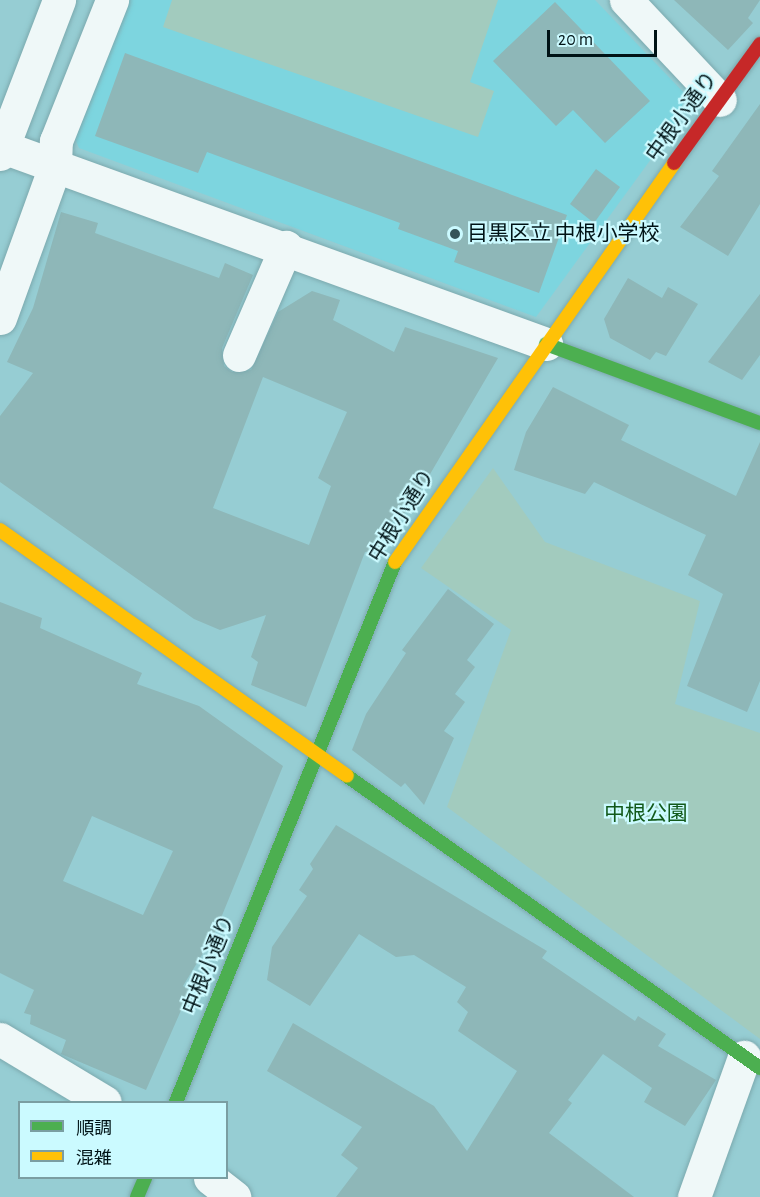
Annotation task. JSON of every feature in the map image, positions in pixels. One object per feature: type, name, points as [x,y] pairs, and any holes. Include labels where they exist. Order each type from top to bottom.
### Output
[{"type":"street","points":[[0,318],[18,154],[59,0]]},
{"type":"street","points":[[18,154],[56,141],[112,0]]},
{"type":"street","points":[[626,0],[720,100]]},
{"type":"street","name":"中根小通り","points":[[176,1101],[393,565],[546,344],[760,44]]},
{"type":"street","points":[[18,154],[286,247],[715,404],[760,423]]},
{"type":"street","points":[[239,354],[286,247]]},
{"type":"street","points":[[0,530],[752,1063],[694,1197]]},
{"type":"street","points":[[0,1039],[103,1101]]},
{"type":"street","points":[[137,1197],[145,1179]]},
{"type":"street","points":[[211,1179],[234,1197]]},
{"type":"shaded area","name":"目黒区立 中根小学校","points":[[125,0],[595,0],[685,94],[678,122],[536,317],[79,148],[73,134]]},
{"type":"green space","points":[[172,0],[498,0],[470,82],[494,91],[478,137],[163,27]]},
{"type":"green space","name":"中根公園","points":[[493,468],[545,542],[700,601],[675,704],[760,733],[760,1039],[447,807],[511,630],[421,568]]},
{"type":"building","points":[[674,0],[760,0],[748,18],[753,23],[728,50]]},
{"type":"building","points":[[555,2],[650,101],[605,143],[573,110],[556,126],[493,61]]},
{"type":"building","points":[[125,53],[567,215],[539,293],[454,262],[458,251],[398,229],[400,223],[207,152],[198,173],[95,136]]},
{"type":"building","points":[[760,104],[760,204],[728,256],[680,227],[719,176],[712,171]]},
{"type":"building","points":[[596,169],[620,187],[594,223],[570,204]]},
{"type":"building","points":[[61,212],[98,223],[95,233],[219,278],[225,263],[253,275],[222,348],[224,366],[232,372],[251,370],[278,312],[312,291],[340,300],[333,320],[394,352],[405,327],[498,358],[426,481],[402,517],[395,516],[379,551],[365,552],[306,707],[251,685],[258,662],[251,657],[266,615],[220,630],[194,619],[0,482],[0,416],[33,373],[7,362],[33,308]],"holes":[[[263,377],[347,412],[318,478],[331,486],[309,545],[213,508]]]},
{"type":"building","points":[[628,278],[662,298],[668,287],[698,304],[666,356],[656,352],[650,360],[610,338],[604,319]]},
{"type":"building","points":[[760,294],[760,355],[742,380],[708,362]]},
{"type":"building","points":[[553,387],[629,425],[621,440],[736,496],[760,442],[760,681],[747,712],[687,686],[723,594],[688,575],[706,535],[594,482],[585,494],[514,470],[526,432]]},
{"type":"building","points":[[448,589],[494,624],[467,660],[475,667],[455,694],[465,702],[444,731],[454,738],[424,805],[405,783],[401,787],[352,750],[366,714],[406,653],[402,650]]},
{"type":"building","points":[[0,602],[42,618],[40,628],[142,673],[137,684],[199,706],[283,766],[214,935],[183,986],[190,990],[146,1090],[61,1054],[66,1040],[30,1024],[31,1015],[24,1013],[34,990],[0,973]],"holes":[[[92,816],[173,851],[143,915],[63,881]]]},
{"type":"building","points":[[336,825],[547,951],[542,958],[635,1021],[638,1016],[666,1034],[658,1046],[716,1080],[685,1126],[644,1102],[652,1088],[603,1054],[568,1100],[572,1103],[549,1133],[634,1197],[336,1197],[358,1168],[341,1155],[362,1127],[267,1071],[293,1023],[434,1106],[467,1151],[517,1071],[458,1031],[468,1012],[457,1002],[466,987],[414,955],[396,957],[359,934],[310,1006],[267,980],[272,947],[307,896],[299,890],[313,869],[310,864]]},
{"type":"traffic: fast","points":[[546,344],[760,423]]},
{"type":"traffic: fast","points":[[176,1101],[395,562]]},
{"type":"traffic: fast","points":[[347,776],[760,1068]]},
{"type":"traffic: fast","points":[[137,1197],[145,1179]]},
{"type":"traffic: slow","points":[[395,562],[674,163]]},
{"type":"traffic: slow","points":[[0,530],[347,776]]},
{"type":"traffic: jam","points":[[674,163],[760,44]]},
{"type":"place","name":"目黒区立 中根小学校","points":[[455,234]]}]
